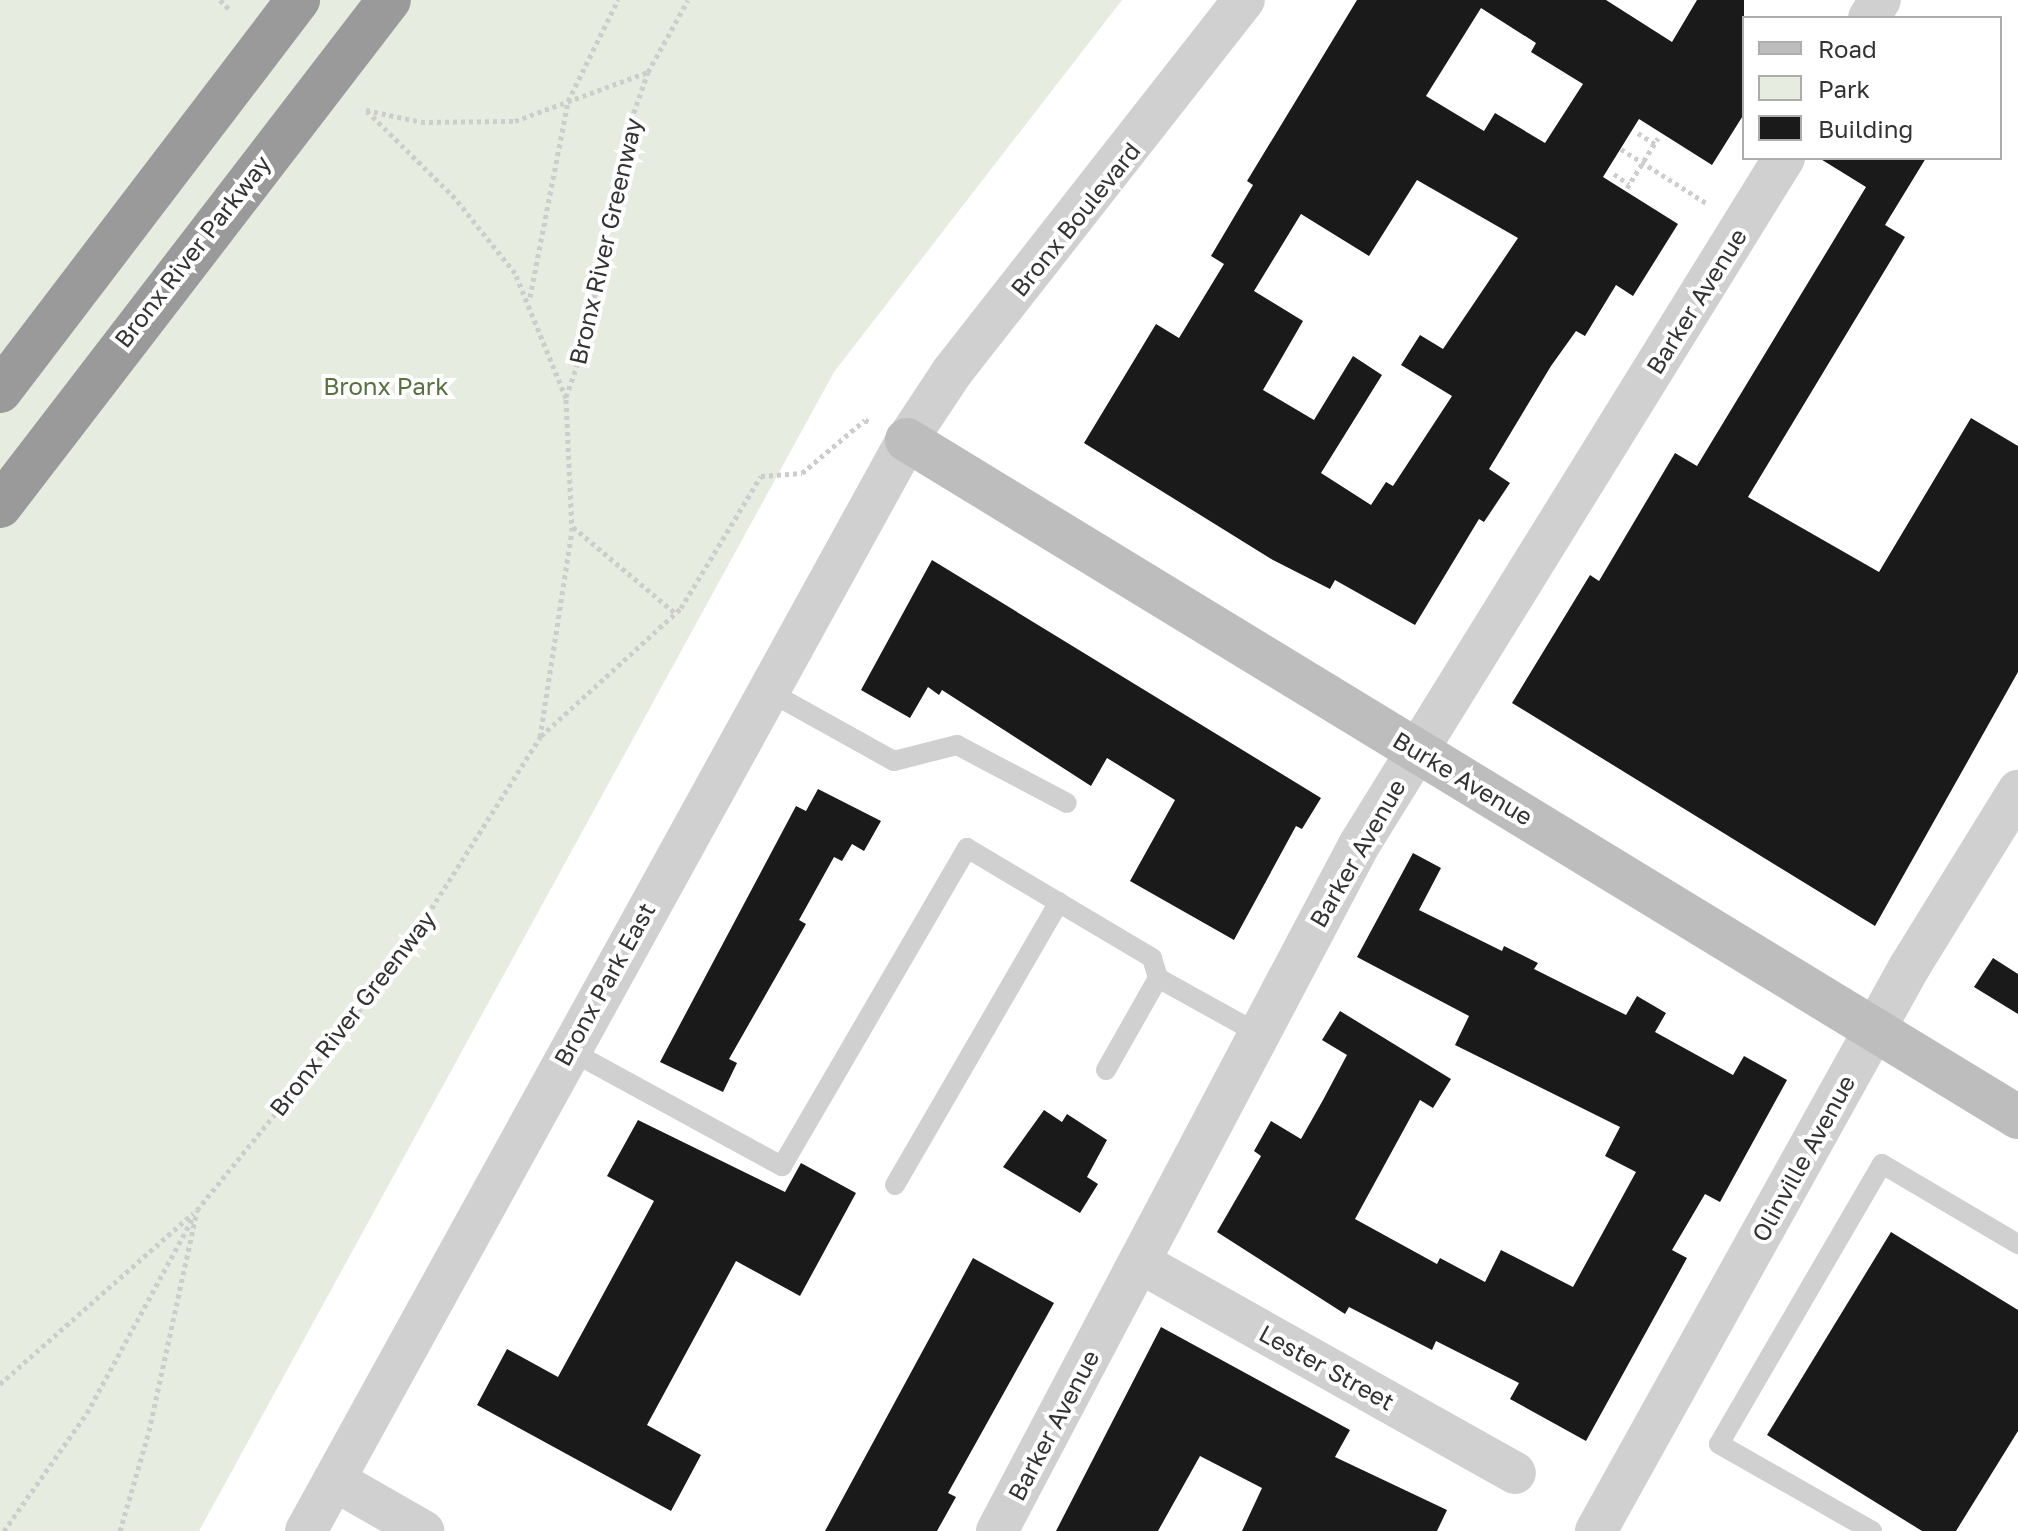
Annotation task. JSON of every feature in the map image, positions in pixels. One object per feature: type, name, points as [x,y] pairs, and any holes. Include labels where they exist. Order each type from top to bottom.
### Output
[{"type":"highway","points":[[0,391],[298,0]]},
{"type":"highway","name":"Bronx River Parkway","points":[[0,506],[389,0]]},
{"type":"main road","name":"Burke Avenue","points":[[907,440],[2018,1117]]},
{"type":"street","name":"Bronx Boulevard","points":[[907,440],[952,372],[1244,0]]},
{"type":"street","name":"Barker Avenue","points":[[997,1531],[1359,845],[1783,160]]},
{"type":"street","name":"Bronx Park East","points":[[306,1531],[567,1049],[907,440]]},
{"type":"street","name":"Olinville Avenue","points":[[1596,1531],[1874,1030],[2018,791]]},
{"type":"street","name":"Lester Street","points":[[1139,1262],[1515,1473]]},
{"type":"street","points":[[334,1480],[423,1531]]},
{"type":"lane","points":[[768,691],[894,761],[957,745],[1067,803]]},
{"type":"lane","points":[[567,1049],[782,1166],[967,848],[1152,958],[1158,978],[1259,1034]]},
{"type":"lane","points":[[895,1185],[1059,902]]},
{"type":"lane","points":[[1106,1070],[1158,978]]},
{"type":"lane","points":[[1872,1531],[1719,1444],[1882,1164],[2018,1244]]},
{"type":"path","points":[[220,0],[229,9]]},
{"type":"path","points":[[530,298],[568,101],[618,0]]},
{"type":"path","name":"Bronx River Greenway","points":[[566,398],[587,337],[617,167],[648,72],[688,0]]},
{"type":"path","points":[[568,101],[648,72]]},
{"type":"path","name":"Bronx River Greenway","points":[[120,1531],[149,1431],[197,1210],[393,969],[540,737],[573,527],[566,398],[530,298],[455,198],[365,109],[421,122],[515,121],[568,101]]},
{"type":"path","points":[[1614,174],[1628,186],[1656,141],[1638,133]]},
{"type":"path","points":[[1621,149],[1743,225]]},
{"type":"path","points":[[540,737],[675,613],[761,476],[802,473],[865,420],[907,440]]},
{"type":"path","points":[[573,527],[675,613]]},
{"type":"path","points":[[0,1384],[197,1210]]},
{"type":"path","points":[[4,1531],[87,1413],[197,1210]]},
{"type":"green space","name":"Bronx Park","points":[[0,0],[1122,0],[834,372],[199,1531],[0,1531]]},
{"type":"building","points":[[1357,0],[1606,0],[1672,42],[1697,0],[1744,0],[1742,117],[1712,165],[1639,119],[1603,177],[1678,224],[1633,296],[1616,285],[1585,336],[1576,331],[1551,366],[1489,469],[1510,483],[1484,522],[1479,519],[1415,625],[1335,580],[1330,589],[1273,560],[1084,443],[1156,324],[1179,338],[1224,264],[1211,256],[1253,185],[1247,181]],"holes":[[[1481,8],[1536,43],[1531,52],[1583,84],[1545,143],[1495,113],[1484,131],[1426,96]],[[1417,180],[1518,238],[1443,349],[1420,335],[1401,365],[1452,396],[1393,486],[1386,482],[1371,505],[1321,473],[1382,375],[1353,356],[1314,420],[1263,390],[1303,321],[1254,291],[1301,214],[1369,256]]]},
{"type":"building","points":[[1822,160],[1925,160],[1885,225],[1905,237],[1748,497],[1879,572],[1971,418],[2018,446],[2018,672],[1875,926],[1512,703],[1590,575],[1599,581],[1675,453],[1697,466],[1866,187]]},
{"type":"building","points":[[932,560],[1321,798],[1302,829],[1296,826],[1234,940],[1130,881],[1175,800],[1107,758],[1091,786],[942,690],[939,695],[928,687],[910,718],[861,690]]},
{"type":"building","points":[[818,789],[881,821],[864,851],[852,844],[842,861],[834,857],[799,920],[806,924],[729,1059],[737,1063],[723,1092],[660,1062],[796,806],[806,811]]},
{"type":"building","points":[[1413,853],[1441,868],[1419,910],[1502,951],[1504,946],[1538,963],[1534,969],[1626,1015],[1637,996],[1666,1013],[1655,1032],[1733,1075],[1744,1056],[1787,1080],[1720,1202],[1705,1194],[1672,1250],[1687,1258],[1586,1441],[1510,1399],[1519,1383],[1436,1341],[1432,1350],[1349,1307],[1345,1314],[1217,1232],[1261,1156],[1254,1151],[1271,1121],[1301,1139],[1323,1100],[1347,1055],[1322,1040],[1340,1011],[1451,1079],[1433,1108],[1420,1100],[1355,1219],[1437,1264],[1440,1258],[1485,1282],[1501,1250],[1573,1287],[1636,1172],[1605,1156],[1620,1127],[1455,1045],[1469,1016],[1357,957]]},
{"type":"building","points":[[1993,958],[2018,974],[2018,1014],[1974,987]]},
{"type":"building","points":[[1044,1110],[1062,1122],[1067,1114],[1107,1140],[1087,1177],[1098,1184],[1080,1213],[1003,1167]]},
{"type":"building","points":[[638,1120],[785,1192],[801,1163],[856,1193],[800,1296],[736,1261],[647,1425],[701,1455],[671,1511],[477,1405],[507,1349],[558,1377],[654,1201],[607,1176]]},
{"type":"building","points":[[1891,1232],[2018,1310],[2018,1431],[1956,1531],[1922,1531],[1767,1435]]},
{"type":"building","points":[[973,1258],[1054,1303],[948,1493],[956,1497],[937,1531],[825,1531]]},
{"type":"building","points":[[1161,1327],[1350,1430],[1335,1457],[1447,1510],[1437,1531],[1242,1531],[1262,1488],[1200,1456],[1158,1531],[1056,1531]]}]
